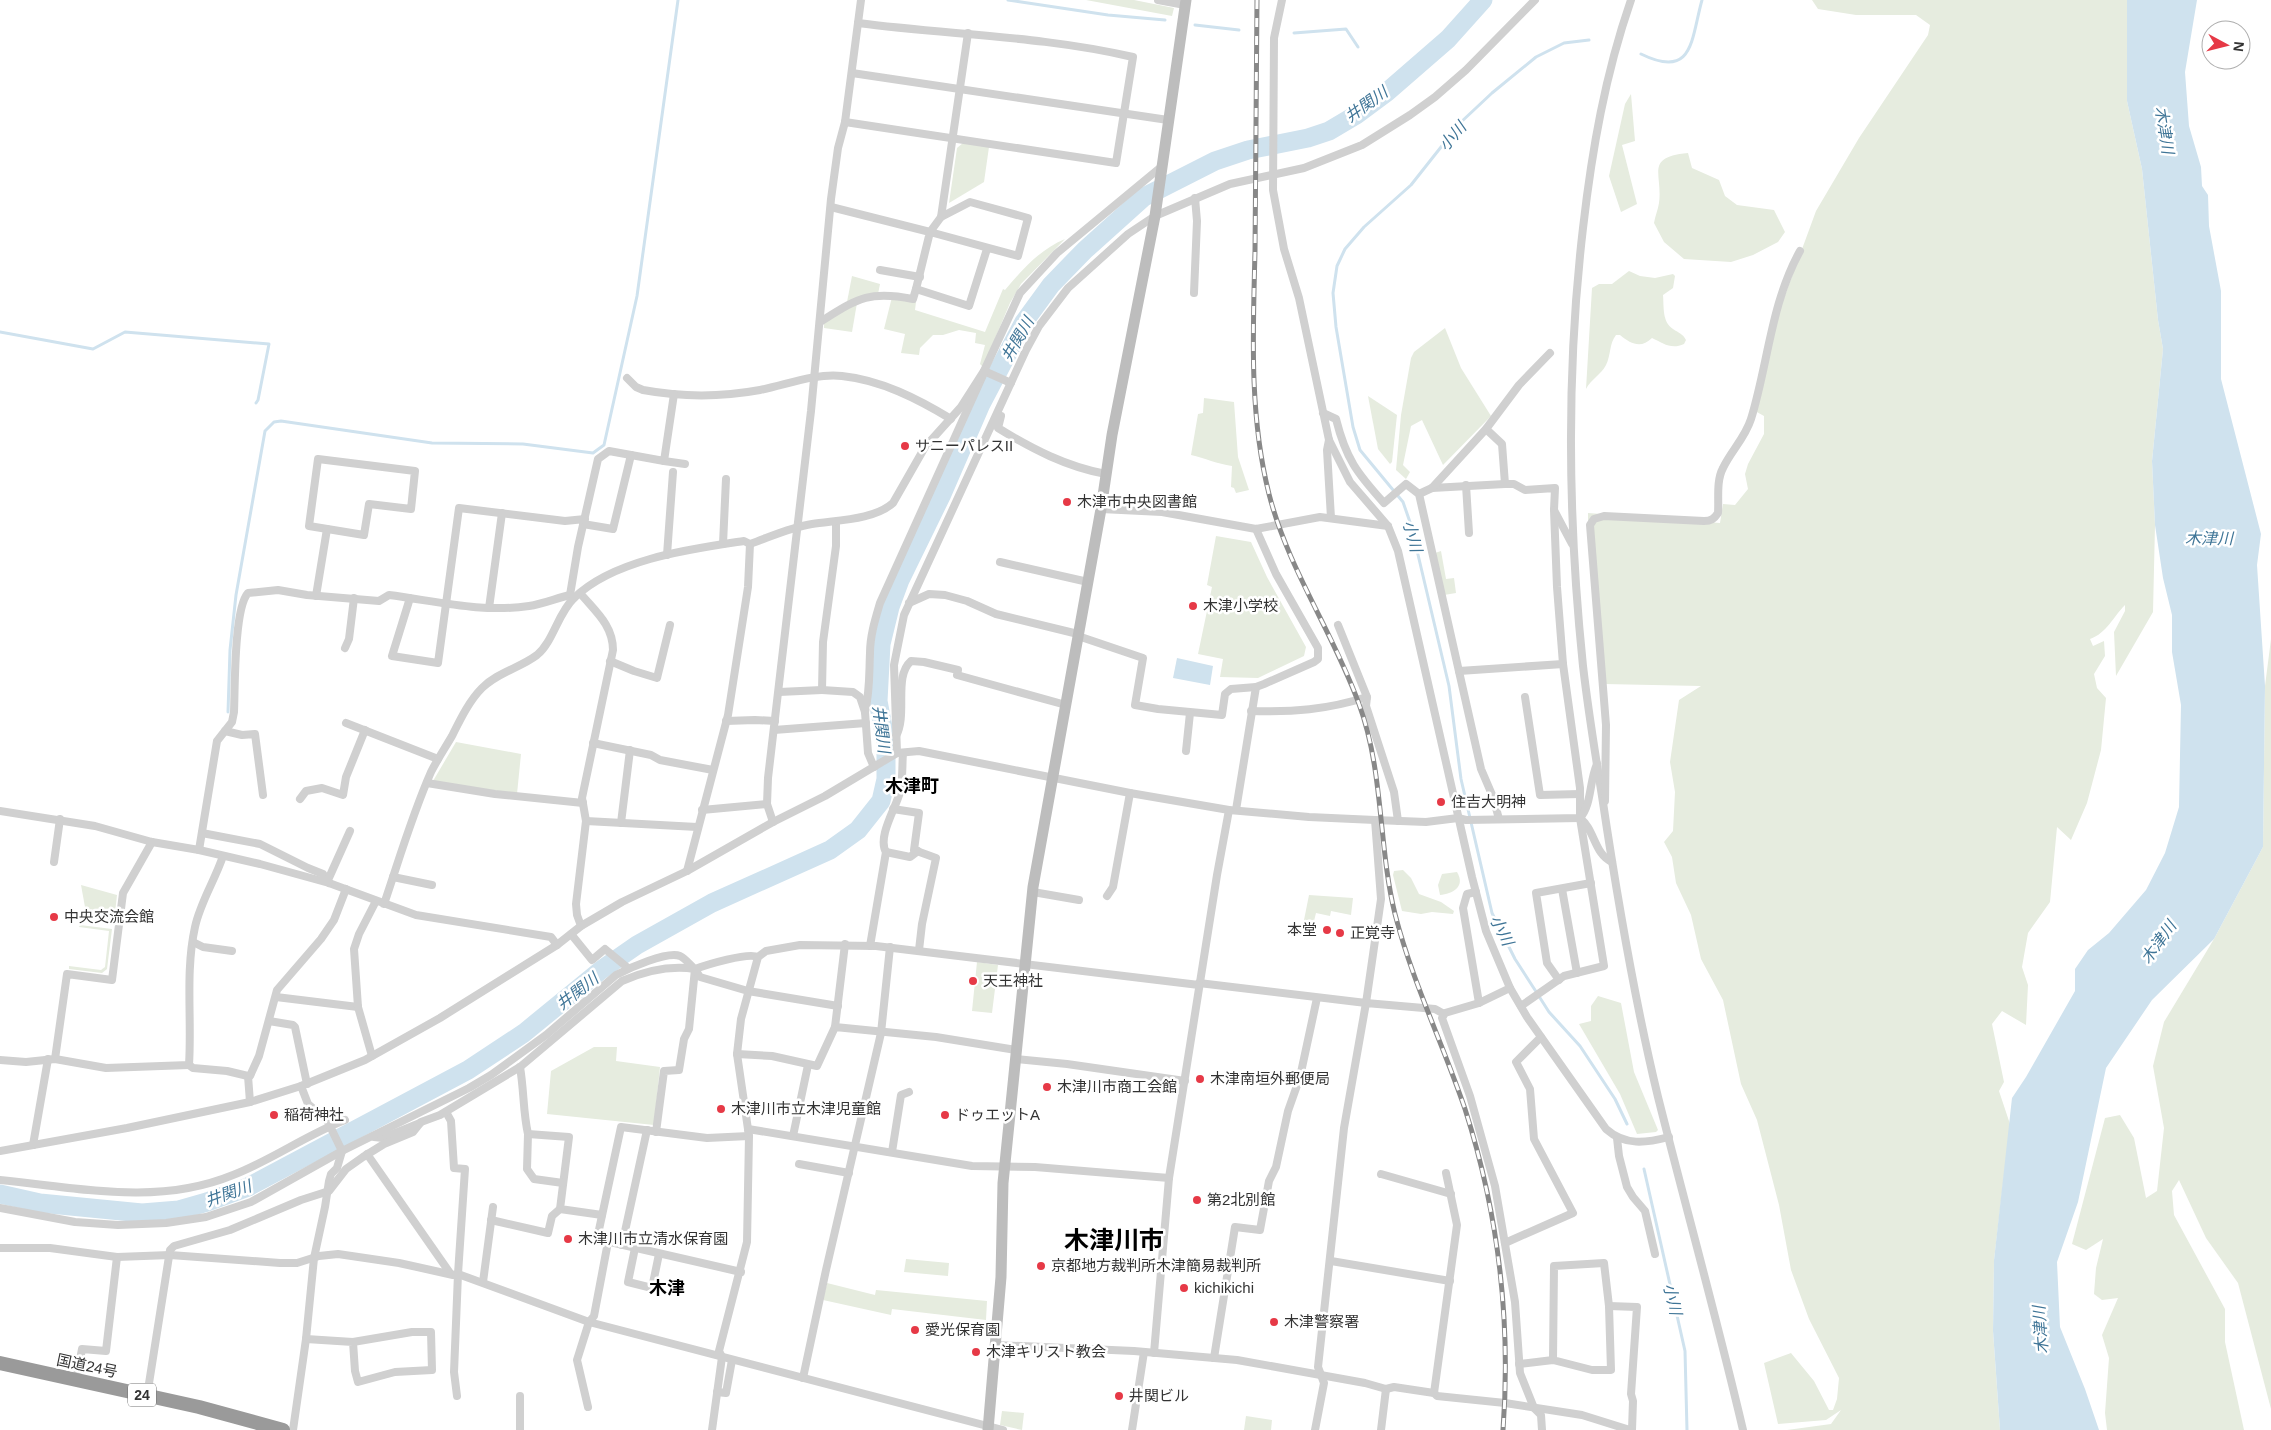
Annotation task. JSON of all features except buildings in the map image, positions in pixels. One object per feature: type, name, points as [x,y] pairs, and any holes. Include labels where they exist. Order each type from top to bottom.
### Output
[{"type":"highway","name":"国道24号","points":[[0,1363],[199,1407],[283,1430]]},
{"type":"street","points":[[988,1428],[1001,1277],[1002,1200],[1024,964],[1033,892],[1101,508],[1112,435],[1156,213],[1186,2],[1158,0]]},
{"type":"street","points":[[870,946],[886,852],[884,847],[885,832],[900,792],[894,665],[898,642],[909,603],[1009,382],[1039,326],[1068,288],[1128,234],[1156,213],[1230,184],[1304,168],[1362,145],[1410,115],[1466,70],[1535,0]]},
{"type":"street","points":[[1631,0],[1615,48],[1599,116],[1578,271],[1571,410],[1574,549],[1584,669],[1597,764],[1612,862],[1637,994],[1669,1137],[1743,1430]]},
{"type":"street","points":[[773,822],[766,804],[820,322],[830,206],[838,148],[845,122],[861,2]]},
{"type":"street","points":[[1281,2],[1274,38],[1273,190],[1284,250],[1299,298],[1329,440],[1337,459],[1356,490],[1388,526],[1396,543],[1462,819],[1486,932],[1510,988],[1541,1037],[1601,1122],[1617,1138],[1639,1142],[1669,1137]]},
{"type":"street","points":[[845,122],[1116,163],[1133,57],[1101,50],[968,33],[858,23]]},
{"type":"street","points":[[941,217],[968,33]]},
{"type":"street","points":[[852,73],[1168,120]]},
{"type":"street","points":[[865,712],[869,691],[873,626],[880,604],[980,386],[1020,293],[1057,253],[1162,167]]},
{"type":"street","points":[[1194,293],[1197,221],[1195,198]]},
{"type":"street","points":[[820,322],[857,299],[892,295],[913,299],[930,232],[941,217],[970,202],[1028,218],[1018,256],[987,249],[930,232],[830,206]]},
{"type":"street","points":[[916,289],[969,306],[987,249]]},
{"type":"street","points":[[1604,813],[1607,786],[1606,725],[1590,525],[1594,519],[1604,516],[1704,522],[1716,516],[1718,513],[1719,480],[1722,470],[1748,430],[1771,332],[1788,276],[1800,251]]},
{"type":"street","points":[[880,270],[920,277]]},
{"type":"street","points":[[1432,488],[1486,429],[1519,385],[1550,353]]},
{"type":"street","points":[[986,372],[1009,382]]},
{"type":"street","points":[[199,850],[216,748],[218,741],[232,722],[234,712],[242,600],[248,593],[278,590],[316,596],[379,601],[390,595],[445,604],[489,608],[530,606],[575,595],[616,571],[667,555],[744,541],[750,544],[798,527],[836,522],[880,511],[893,503],[925,447],[951,419],[986,372]]},
{"type":"street","points":[[627,378],[642,390],[710,396],[749,391],[813,378],[841,376],[887,387],[921,401],[951,419]]},
{"type":"street","points":[[1009,382],[998,428],[1061,463],[1106,474]]},
{"type":"street","points":[[664,461],[674,394]]},
{"type":"street","points":[[1323,413],[1336,419],[1345,451],[1360,477],[1384,503],[1406,484],[1419,494],[1482,769],[1493,797],[1498,819]]},
{"type":"street","points":[[1486,429],[1502,444],[1506,484]]},
{"type":"street","points":[[1329,440],[1327,450],[1331,518]]},
{"type":"street","points":[[384,904],[427,783],[438,759],[468,707],[482,688],[499,674],[537,655],[575,595],[584,522],[598,459],[610,451],[685,464]]},
{"type":"street","points":[[410,598],[392,656],[438,662],[459,508],[584,522],[613,529],[631,456]]},
{"type":"street","points":[[318,459],[415,471],[411,509],[368,504],[364,535],[327,529],[308,526],[318,459]]},
{"type":"street","points":[[667,555],[673,472]]},
{"type":"street","points":[[723,544],[726,479]]},
{"type":"street","points":[[1419,494],[1432,488],[1466,485],[1514,484],[1525,490],[1555,488],[1557,587],[1563,664],[1580,794],[1580,818],[1604,966],[1564,976],[1521,1006]]},
{"type":"street","points":[[1466,485],[1469,533]]},
{"type":"street","points":[[1101,508],[1162,512],[1256,529],[1320,517],[1388,526]]},
{"type":"street","points":[[1554,510],[1574,549]]},
{"type":"street","points":[[489,608],[502,513]]},
{"type":"street","points":[[822,690],[823,642],[836,546],[836,522]]},
{"type":"street","points":[[316,596],[327,529]]},
{"type":"street","points":[[909,603],[934,593],[958,598],[1006,617],[1078,635],[1143,658],[1135,705],[1190,713],[1222,715],[1224,694],[1231,689],[1256,687],[1318,659],[1318,648],[1276,574],[1256,529]]},
{"type":"street","points":[[687,871],[726,721],[748,588],[750,544]]},
{"type":"street","points":[[1000,562],[1088,582]]},
{"type":"street","points":[[575,595],[610,628],[613,638],[583,803],[586,821],[576,904],[576,915],[581,926]]},
{"type":"street","points":[[345,648],[349,638],[354,598]]},
{"type":"street","points":[[610,661],[657,678],[670,625]]},
{"type":"street","points":[[1338,626],[1367,696],[1366,706],[1394,792],[1398,821]]},
{"type":"street","points":[[896,736],[902,722],[903,674],[911,661],[930,663],[958,670],[957,675],[1066,705]]},
{"type":"street","points":[[1459,671],[1563,664]]},
{"type":"street","points":[[1154,1353],[1169,1178],[1199,984],[1256,687]]},
{"type":"street","points":[[779,692],[822,690],[856,693],[860,697],[865,712],[868,753],[875,765]]},
{"type":"street","points":[[1251,711],[1307,711],[1340,705],[1367,696]]},
{"type":"street","points":[[1525,697],[1540,796],[1580,794]]},
{"type":"street","points":[[1186,751],[1190,713]]},
{"type":"street","points":[[726,721],[775,721]]},
{"type":"street","points":[[346,723],[438,759]]},
{"type":"street","points":[[774,730],[866,723]]},
{"type":"street","points":[[300,800],[306,791],[322,788],[343,795],[346,777],[365,730]]},
{"type":"street","points":[[225,731],[242,735],[255,734],[263,795]]},
{"type":"street","points":[[593,743],[630,750],[660,760],[713,770]]},
{"type":"street","points":[[621,823],[630,750]]},
{"type":"street","points":[[0,1151],[127,1128],[250,1102],[304,1085],[372,1056],[440,1018],[556,945],[581,926],[622,902],[687,871],[773,822],[825,796],[898,753],[918,751],[1053,776],[1130,793],[1233,810],[1310,817],[1426,822],[1462,819],[1580,818],[1587,824],[1600,855],[1612,862]]},
{"type":"street","points":[[1580,818],[1587,810],[1590,782],[1597,764]]},
{"type":"street","points":[[427,783],[495,794],[583,803]]},
{"type":"street","points":[[1107,896],[1113,887],[1130,793]]},
{"type":"street","points":[[702,810],[766,804]]},
{"type":"street","points":[[893,809],[920,813],[914,850],[936,858],[922,924],[919,950]]},
{"type":"street","points":[[0,811],[95,826],[152,842],[199,850],[328,881],[416,915],[551,938],[556,945]]},
{"type":"street","points":[[54,862],[60,819]]},
{"type":"street","points":[[1315,1430],[1324,1383],[1318,1367],[1344,1128],[1366,1003],[1381,899],[1374,820]]},
{"type":"street","points":[[586,821],[698,827]]},
{"type":"street","points":[[328,881],[350,831]]},
{"type":"street","points":[[202,833],[260,844],[323,874],[328,881]]},
{"type":"street","points":[[33,1145],[52,1059],[66,974],[112,980],[123,893],[152,842]]},
{"type":"street","points":[[886,852],[910,857],[918,851]]},
{"type":"street","points":[[189,1064],[191,1034],[190,974],[193,942],[199,916],[222,856]]},
{"type":"street","points":[[393,877],[432,885]]},
{"type":"street","points":[[1559,980],[1547,963],[1536,893],[1591,883]]},
{"type":"street","points":[[250,1102],[248,1076],[250,1076],[259,1056],[281,984],[321,940],[334,920],[346,889]]},
{"type":"street","points":[[1562,889],[1577,972]]},
{"type":"street","points":[[1033,892],[1079,900]]},
{"type":"street","points":[[1476,892],[1467,894],[1463,908],[1479,1003]]},
{"type":"street","points":[[372,1056],[358,1007],[354,949],[359,934],[376,901]]},
{"type":"street","points":[[571,934],[592,960],[604,949],[626,966]]},
{"type":"street","points":[[193,942],[202,946],[232,951]]},
{"type":"street","points":[[712,1430],[722,1357],[719,1351],[723,1329],[741,1272],[747,1242],[748,1132],[737,1054],[741,1019],[748,991],[758,958],[766,951],[800,945],[845,944],[890,947],[1317,998],[1435,1009],[1444,1014],[1479,1003],[1510,988]]},
{"type":"street","points":[[737,1054],[772,1056],[808,1065],[817,1066],[819,1064],[835,1027],[845,944]]},
{"type":"street","points":[[803,1378],[881,1033],[890,947]]},
{"type":"street","points":[[0,1208],[75,1222],[118,1225],[166,1223],[206,1217],[251,1202],[341,1149],[372,1137],[491,1075],[546,1035],[626,966],[674,955],[683,958],[700,977],[748,991],[838,1006]]},
{"type":"street","points":[[372,1137],[383,1138],[446,1112],[520,1067],[622,981],[640,973],[668,968],[695,970],[708,964],[742,957],[753,955],[758,958]]},
{"type":"street","points":[[656,1132],[664,1071],[679,1070],[684,1039],[689,1030],[695,970]]},
{"type":"street","points":[[276,997],[358,1007]]},
{"type":"street","points":[[1214,1358],[1235,1227],[1260,1230],[1269,1181],[1276,1167],[1288,1111],[1300,1077],[1317,998]]},
{"type":"street","points":[[1444,1014],[1443,1020],[1470,1096],[1495,1186],[1515,1302],[1520,1373],[1534,1408],[1541,1415],[1542,1430]]},
{"type":"street","points":[[269,1021],[295,1027],[308,1104],[330,1128],[341,1149],[337,1168],[331,1174],[329,1181],[329,1191],[314,1258],[306,1339],[293,1430]]},
{"type":"street","points":[[835,1027],[936,1037],[1067,1064],[1185,1081]]},
{"type":"street","points":[[1505,1243],[1574,1213],[1534,1139],[1530,1089],[1516,1062],[1541,1037]]},
{"type":"street","points":[[0,1060],[26,1062],[52,1059],[106,1068],[189,1064],[193,1068],[227,1071],[248,1076]]},
{"type":"street","points":[[793,1136],[801,1089],[808,1065]]},
{"type":"street","points":[[520,1067],[523,1087],[523,1113],[528,1134],[527,1169],[534,1179],[563,1183]]},
{"type":"street","points":[[892,1152],[901,1095],[909,1092]]},
{"type":"street","points":[[446,1112],[451,1121],[454,1168],[465,1169],[454,1274],[454,1372],[457,1396]]},
{"type":"street","points":[[0,1180],[69,1189],[160,1193],[198,1186],[232,1176],[346,1120]]},
{"type":"street","points":[[147,1396],[170,1250],[174,1246],[230,1230],[301,1200],[329,1191],[346,1169],[367,1154],[413,1132],[420,1122]]},
{"type":"street","points":[[741,1272],[597,1239],[621,1127],[707,1138],[748,1132],[793,1136],[972,1166],[1045,1168],[1169,1178]]},
{"type":"street","points":[[622,1245],[647,1130]]},
{"type":"street","points":[[491,1220],[548,1232],[552,1216],[560,1209],[569,1137],[528,1134]]},
{"type":"street","points":[[1617,1138],[1619,1156],[1627,1187],[1645,1212],[1655,1254]]},
{"type":"street","points":[[367,1154],[454,1274]]},
{"type":"street","points":[[799,1164],[849,1173]]},
{"type":"street","points":[[1434,1393],[1457,1225],[1446,1173]]},
{"type":"street","points":[[1381,1174],[1451,1194]]},
{"type":"street","points":[[483,1282],[493,1208]]},
{"type":"street","points":[[560,1209],[602,1215]]},
{"type":"street","points":[[588,1407],[577,1360],[589,1322],[594,1316],[608,1242]]},
{"type":"street","points":[[0,1248],[50,1248],[117,1257],[170,1255],[280,1263],[297,1263],[319,1256],[338,1254],[454,1274],[483,1282],[589,1322],[988,1428],[1003,1430]]},
{"type":"street","points":[[635,1248],[628,1282],[652,1288],[659,1254]]},
{"type":"street","points":[[76,1380],[82,1349],[106,1351],[117,1257]]},
{"type":"street","points":[[1330,1261],[1450,1281]]},
{"type":"street","points":[[1519,1364],[1553,1360],[1592,1370],[1611,1370],[1609,1306],[1604,1263],[1554,1266],[1553,1360]]},
{"type":"street","points":[[996,1345],[1144,1352],[1214,1358],[1322,1375],[1386,1389],[1394,1387],[1434,1393],[1438,1396],[1582,1415],[1631,1430],[1633,1401],[1631,1394],[1637,1307],[1609,1306]]},
{"type":"street","points":[[306,1339],[353,1342],[412,1332],[431,1332],[432,1370],[395,1372],[358,1382],[355,1371],[353,1342]]},
{"type":"street","points":[[1132,1430],[1144,1352]]},
{"type":"street","points":[[717,1392],[726,1393],[732,1360]]},
{"type":"street","points":[[1381,1430],[1386,1389]]},
{"type":"street","points":[[520,1396],[520,1430]]},
{"type":"shaded area","points":[[1086,0],[1134,0],[1174,8],[1172,16]]},
{"type":"shaded area","points":[[1812,0],[2127,0],[2127,101],[2142,169],[2158,320],[2163,349],[2152,461],[2155,525],[2153,612],[2116,676],[2114,632],[2125,611],[2125,605],[2101,633],[2090,639],[2093,646],[2104,641],[2105,656],[2094,674],[2097,688],[2106,698],[2101,750],[2087,803],[2071,840],[2057,827],[2050,902],[2028,933],[2022,967],[2028,985],[2026,1025],[2002,1011],[1992,1024],[2004,1082],[1999,1091],[2010,1124],[1994,1260],[1993,1331],[2000,1430],[1787,1430],[1831,1424],[1841,1410],[1826,1420],[1778,1424],[1764,1363],[1791,1353],[1814,1381],[1829,1410],[1833,1410],[1837,1399],[1839,1378],[1809,1319],[1791,1270],[1779,1205],[1757,1120],[1741,1084],[1723,1000],[1701,959],[1691,915],[1676,883],[1672,857],[1664,842],[1673,831],[1675,792],[1670,762],[1679,700],[1701,686],[1604,684],[1588,531],[1588,513],[1720,523],[1723,504],[1735,505],[1748,489],[1745,474],[1748,464],[1764,434],[1764,416],[1755,411],[1780,309],[1816,211],[1859,138],[1928,35],[1930,25],[1916,15],[1856,15],[1818,9]]},
{"type":"shaded area","points":[[1631,94],[1635,141],[1622,145],[1637,204],[1621,212],[1609,176],[1625,104]]},
{"type":"shaded area","points":[[963,143],[989,147],[984,182],[949,203],[957,148]]},
{"type":"shaded area","points":[[1688,153],[1692,168],[1719,180],[1725,196],[1737,205],[1774,210],[1785,232],[1778,242],[1753,255],[1731,262],[1684,259],[1664,242],[1654,223],[1660,193],[1658,169],[1665,158]]},
{"type":"shaded area","points":[[1065,239],[1021,284],[1010,303],[983,367],[980,364],[985,345],[975,343],[976,333],[959,330],[943,335],[933,335],[920,348],[919,355],[901,353],[905,334],[884,329],[892,297],[916,302],[915,310],[985,332],[1003,289],[1005,290],[1039,254]]},
{"type":"shaded area","points":[[1629,271],[1640,276],[1655,278],[1673,274],[1675,276],[1673,288],[1663,295],[1664,314],[1669,326],[1686,340],[1684,344],[1679,346],[1667,345],[1652,338],[1644,343],[1636,344],[1620,335],[1616,335],[1612,342],[1606,365],[1586,389],[1592,288],[1599,284],[1612,284]]},
{"type":"shaded area","points":[[852,276],[880,284],[878,294],[847,302]]},
{"type":"shaded area","points":[[857,303],[852,332],[824,328],[824,322]]},
{"type":"shaded area","points":[[1445,328],[1461,368],[1491,416],[1443,465],[1422,420],[1411,426],[1403,465],[1410,472],[1406,479],[1396,470],[1401,415],[1411,358],[1414,352]]},
{"type":"shaded area","points":[[1368,396],[1397,415],[1392,462],[1390,464],[1378,449]]},
{"type":"shaded area","points":[[1204,398],[1234,402],[1238,457],[1249,490],[1236,493],[1234,488],[1231,487],[1232,466],[1191,455],[1198,414],[1203,413]]},
{"type":"shaded area","points":[[1216,536],[1251,542],[1267,577],[1306,647],[1304,656],[1258,678],[1220,677],[1223,659],[1198,654],[1212,587],[1207,585]]},
{"type":"shaded area","points":[[1441,551],[1446,579],[1454,578],[1456,593],[1444,595],[1435,553]]},
{"type":"shaded area","points":[[2271,639],[2271,1409],[2238,1283],[2206,1238],[2179,1180],[2172,1191],[2174,1215],[2225,1309],[2225,1342],[2244,1430],[2107,1430],[2105,1413],[2109,1358],[2102,1335],[2118,1298],[2102,1300],[2094,1294],[2096,1268],[2103,1239],[2086,1250],[2072,1244],[2105,1118],[2120,1115],[2134,1138],[2146,1198],[2157,1191],[2164,1128],[2153,1066],[2164,1022],[2214,939],[2263,847],[2265,686]]},
{"type":"shaded area","points":[[456,742],[521,754],[517,794],[433,781]]},
{"type":"shaded area","points":[[1403,870],[1411,878],[1419,894],[1441,902],[1454,911],[1453,914],[1432,912],[1421,914],[1402,911],[1393,875],[1394,871]]},
{"type":"shaded area","points":[[1457,872],[1460,882],[1459,886],[1449,893],[1440,895],[1438,885],[1442,874]]},
{"type":"shaded area","points":[[81,885],[117,895],[114,922],[87,918]]},
{"type":"shaded area","points":[[1309,895],[1353,898],[1351,915],[1331,911],[1330,916],[1316,913],[1314,921],[1304,920]]},
{"type":"shaded area","points":[[80,925],[112,929],[107,969],[102,973],[69,969],[69,966],[101,970],[105,967],[109,931],[79,927]]},
{"type":"shaded area","points":[[977,962],[998,965],[992,1013],[972,1011]]},
{"type":"shaded area","points":[[1598,996],[1621,1003],[1634,1072],[1658,1130],[1656,1132],[1637,1134],[1620,1094],[1579,1024],[1591,1021],[1591,1006]]},
{"type":"shaded area","points":[[594,1047],[617,1047],[616,1061],[660,1067],[654,1125],[547,1114],[551,1071]]},
{"type":"shaded area","points":[[906,1259],[949,1263],[948,1276],[904,1272]]},
{"type":"shaded area","points":[[827,1283],[875,1295],[876,1290],[987,1301],[986,1320],[892,1309],[891,1315],[823,1300]]},
{"type":"shaded area","points":[[1002,1411],[1024,1413],[1022,1430],[1000,1425]]},
{"type":"shaded area","points":[[1246,1416],[1272,1420],[1271,1430],[1244,1430]]},
{"type":"water","name":"木津川","points":[[2127,0],[2197,0],[2185,72],[2189,126],[2201,167],[2202,186],[2208,195],[2209,226],[2221,291],[2221,379],[2261,534],[2257,565],[2265,686],[2263,847],[2214,939],[2152,1000],[2106,1068],[2078,1202],[2057,1262],[2060,1327],[2099,1430],[2000,1430],[1993,1331],[1994,1260],[2012,1098],[2075,991],[2075,969],[2088,950],[2109,933],[2146,890],[2165,853],[2179,807],[2181,705],[2172,652],[2172,615],[2163,578],[2155,525],[2152,461],[2163,349],[2158,320],[2142,169],[2127,101]]},
{"type":"water","points":[[1177,658],[1213,666],[1210,685],[1173,678]]},
{"type":"waterway","points":[[228,712],[230,650],[236,595],[265,431],[274,422],[281,421],[432,443],[523,444],[593,453],[604,445],[637,296],[678,0]]},
{"type":"waterway","points":[[1008,0],[1108,15],[1165,20]]},
{"type":"waterway","name":"井関川","points":[[0,1194],[40,1203],[142,1213],[179,1210],[248,1187],[468,1070],[524,1033],[601,970],[637,945],[712,903],[830,850],[858,830],[881,801],[886,779],[886,743],[878,701],[881,644],[890,607],[900,580],[942,494],[981,404],[1024,322],[1051,285],[1085,250],[1144,197],[1215,161],[1248,150],[1308,138],[1329,131],[1356,115],[1387,92],[1448,39],[1483,0]]},
{"type":"waterway","name":"小川","points":[[1641,54],[1658,61],[1671,62],[1681,59],[1692,41],[1702,0]]},
{"type":"waterway","points":[[1195,25],[1239,30]]},
{"type":"waterway","points":[[1294,33],[1346,29],[1358,47]]},
{"type":"waterway","name":"小川","points":[[1589,40],[1564,43],[1536,57],[1492,93],[1460,123],[1411,185],[1364,227],[1345,249],[1337,266],[1333,293],[1336,327],[1353,427],[1360,450],[1403,502],[1411,525],[1449,686],[1461,779],[1492,913],[1515,959],[1549,1012],[1580,1046],[1615,1099],[1627,1124]]},
{"type":"waterway","points":[[0,332],[93,349],[125,332],[269,344],[256,403]]},
{"type":"waterway","name":"小川","points":[[1644,1169],[1685,1351],[1687,1430]]},
{"type":"railway","points":[[1257,0],[1253,343],[1255,404],[1263,464],[1269,494],[1287,548],[1337,651],[1359,704],[1373,756],[1386,862],[1395,914],[1410,964],[1465,1109],[1486,1187],[1494,1227],[1503,1308],[1505,1349],[1503,1430]]},
{"type":"place","name":"サニーパレスII","points":[[905,446]]},
{"type":"place","name":"木津市中央図書館","points":[[1067,502]]},
{"type":"place","name":"木津小学校","points":[[1193,606]]},
{"type":"place","name":"住吉大明神","points":[[1441,802]]},
{"type":"place","name":"中央交流会館","points":[[54,917]]},
{"type":"place","name":"本堂","points":[[1327,930]]},
{"type":"place","name":"正覚寺","points":[[1340,933]]},
{"type":"place","name":"天王神社","points":[[973,981]]},
{"type":"place","name":"木津南垣外郵便局","points":[[1200,1079]]},
{"type":"place","name":"木津川市商工会館","points":[[1047,1087]]},
{"type":"place","name":"木津川市立木津児童館","points":[[721,1109]]},
{"type":"place","name":"稲荷神社","points":[[274,1115]]},
{"type":"place","name":"ドゥエットA","points":[[945,1115]]},
{"type":"place","name":"第2北別館","points":[[1197,1200]]},
{"type":"place","name":"木津川市立清水保育園","points":[[568,1239]]},
{"type":"place","name":"京都地方裁判所木津簡易裁判所","points":[[1041,1266]]},
{"type":"place","name":"kichikichi","points":[[1184,1288]]},
{"type":"place","name":"木津警察署","points":[[1274,1322]]},
{"type":"place","name":"愛光保育園","points":[[915,1330]]},
{"type":"place","name":"木津キリスト教会","points":[[976,1352]]},
{"type":"place","name":"井関ビル","points":[[1119,1396]]},
{"type":"district","name":"木津町","points":[[912,786]]},
{"type":"district","name":"木津川市","points":[[1114,1240]]},
{"type":"district","name":"木津","points":[[667,1288]]}]
